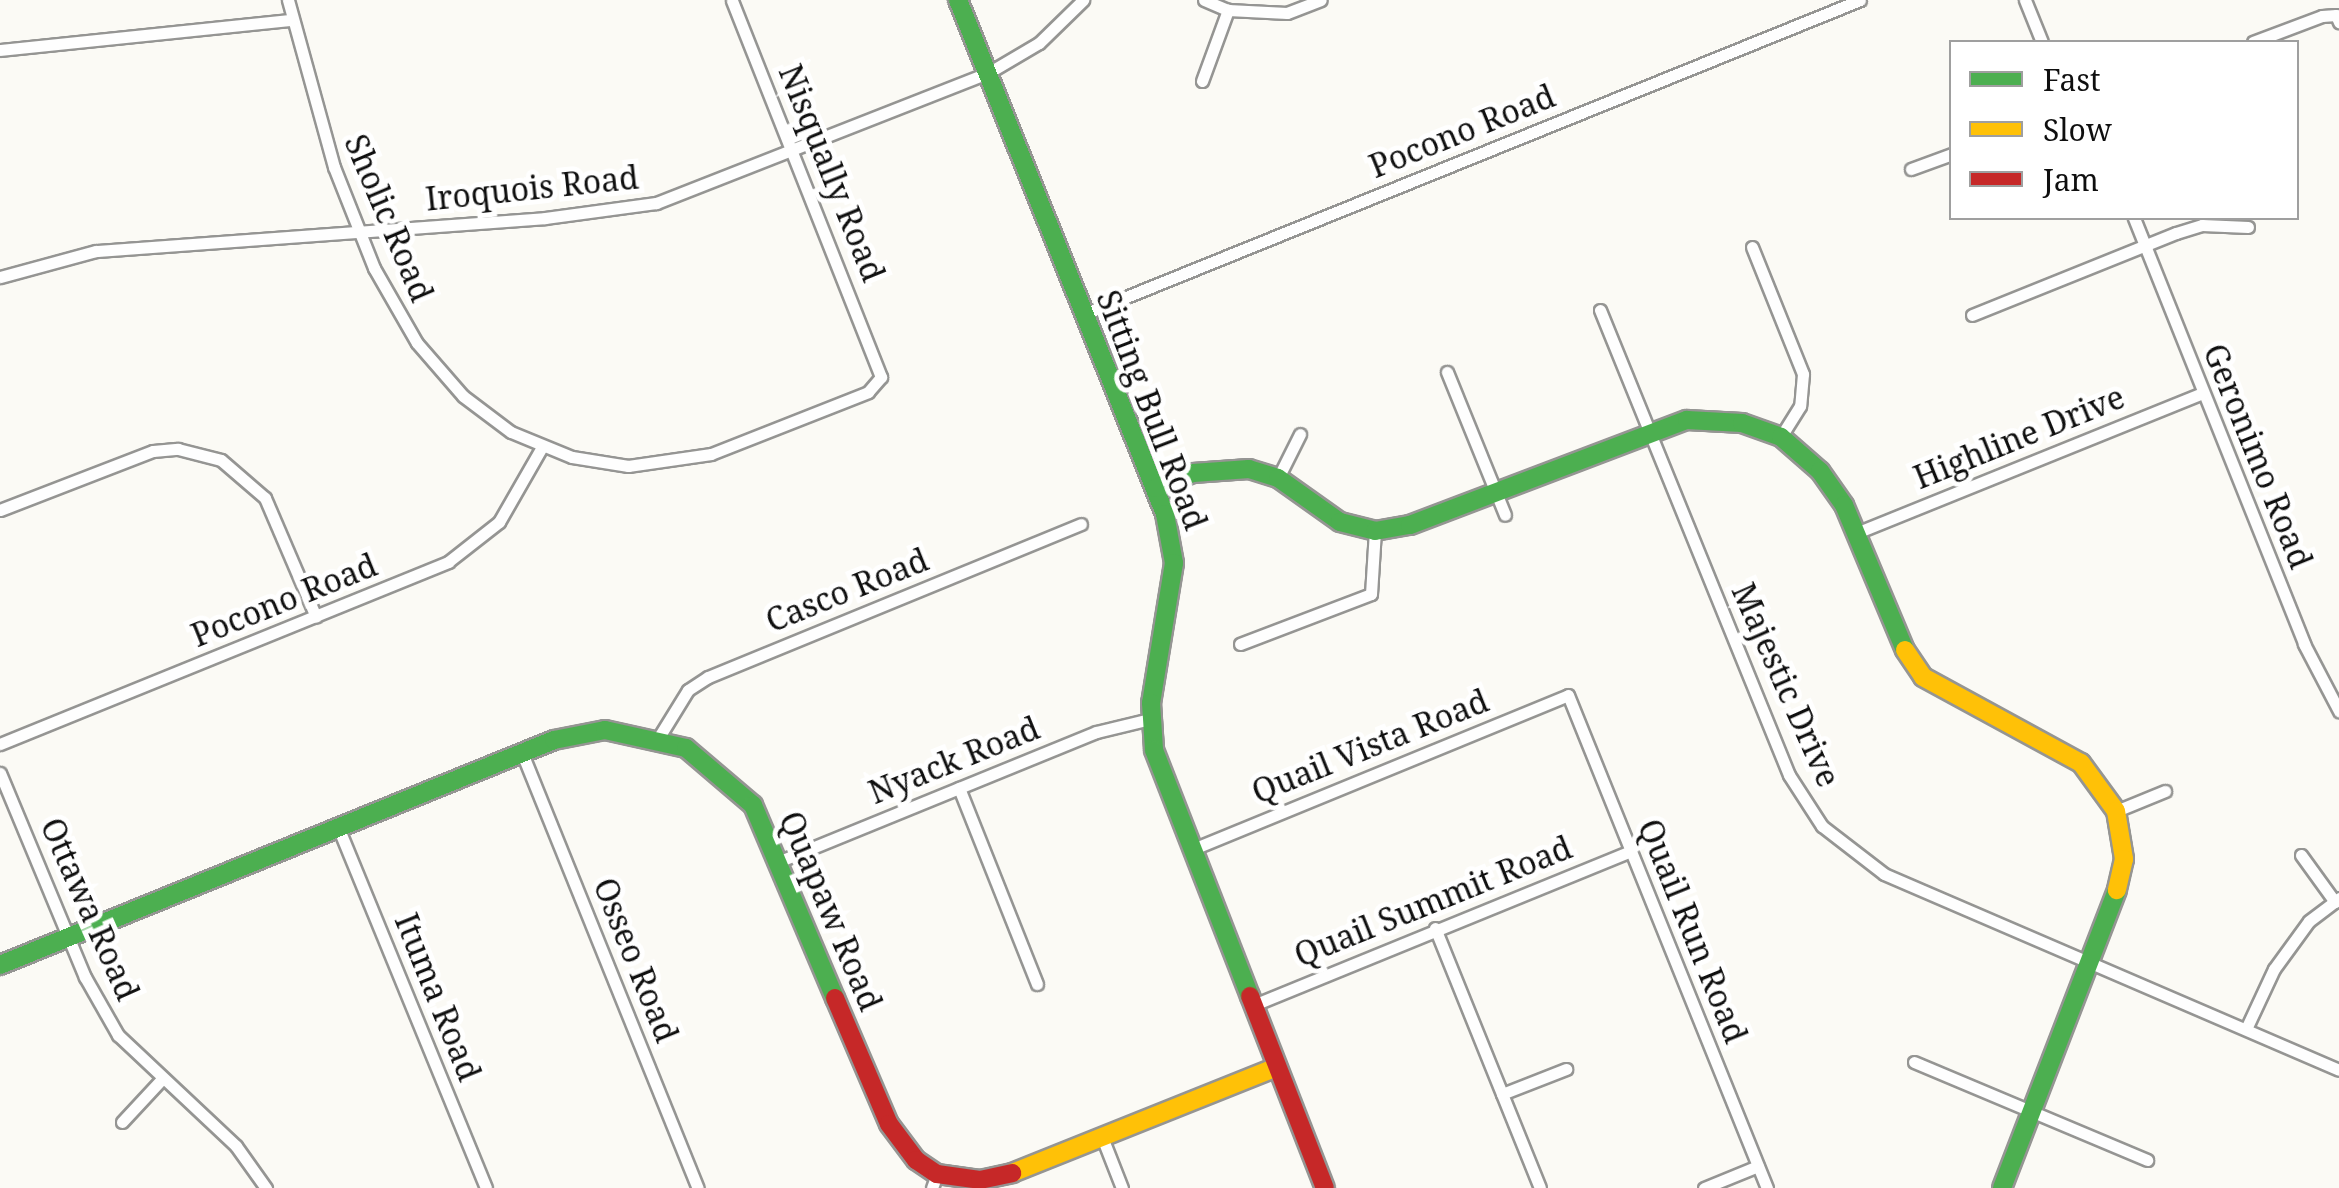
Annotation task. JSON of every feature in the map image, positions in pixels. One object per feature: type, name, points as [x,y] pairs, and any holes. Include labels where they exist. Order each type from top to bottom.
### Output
[{"type":"street","name":"Sholic Road","points":[[288,0],[314,110],[392,306],[438,371],[483,414],[542,447],[628,466],[688,460],[868,392],[881,368]]},
{"type":"street","name":"Nisqually Road","points":[[732,0],[881,368]]},
{"type":"street","name":"Sitting Bull Road","points":[[958,0],[1155,488],[1174,563],[1150,719],[1160,766],[1325,1188]]},
{"type":"street","name":"Iroquois Road","points":[[0,277],[96,251],[622,209],[698,190],[988,73],[1039,43],[1083,0]]},
{"type":"street","points":[[1204,0],[1228,10],[1287,14],[1321,0]]},
{"type":"street","name":"Pocono Road","points":[[1084,314],[1860,0]]},
{"type":"street","points":[[2025,0],[2041,40]]},
{"type":"street","points":[[1202,81],[1228,10]]},
{"type":"street","points":[[2258,40],[2322,16],[2336,15],[2339,22]]},
{"type":"street","points":[[0,50],[291,20]]},
{"type":"street","points":[[1910,170],[1949,155]]},
{"type":"street","name":"Geronimo Road","points":[[2135,220],[2304,644],[2339,711]]},
{"type":"street","points":[[1972,315],[2144,245],[2202,226],[2248,227]]},
{"type":"street","points":[[1752,248],[1802,374],[1800,406],[1780,438]]},
{"type":"street","name":"Majestic Drive","points":[[1600,310],[1789,775],[1822,826],[1884,874],[2339,1070]]},
{"type":"street","points":[[1447,372],[1506,516]]},
{"type":"street","name":"Highline Drive","points":[[1856,533],[2203,393]]},
{"type":"street","points":[[1155,488],[1212,470],[1248,468],[1278,478],[1340,522],[1375,532],[1410,525],[1687,420],[1742,424],[1780,438],[1820,471],[1856,533],[1904,648],[1923,677],[2081,763],[2116,812],[2124,859],[2093,963],[2002,1188]]},
{"type":"street","points":[[1278,478],[1300,434]]},
{"type":"street","name":"Pocono Road","points":[[0,744],[418,576],[479,542],[520,493],[542,447]]},
{"type":"street","points":[[0,510],[131,458],[178,449],[201,453],[240,471],[266,498],[316,616]]},
{"type":"street","name":"Casco Road","points":[[660,738],[688,690],[708,676],[1081,524]]},
{"type":"street","points":[[1240,644],[1371,594],[1375,532]]},
{"type":"street","name":"Quail Vista Road","points":[[1193,848],[1568,695]]},
{"type":"street","name":"Quail Run Road","points":[[1568,695],[1768,1188]]},
{"type":"street","name":"Nyack Road","points":[[780,860],[1096,732],[1150,719]]},
{"type":"street","name":"Quapaw Road","points":[[0,965],[578,732],[660,738],[733,782],[753,805],[780,860],[889,1124],[934,1181],[992,1178],[1276,1067]]},
{"type":"street","name":"Osseo Road","points":[[522,753],[698,1188]]},
{"type":"street","name":"Ottawa Road","points":[[0,773],[68,938],[118,1035],[236,1146],[266,1188]]},
{"type":"street","points":[[959,788],[1037,984]]},
{"type":"street","points":[[2116,812],[2165,791]]},
{"type":"street","name":"Ituma Road","points":[[338,827],[486,1188]]},
{"type":"street","name":"Quail Summit Road","points":[[1256,1004],[1631,851]]},
{"type":"street","points":[[2246,1029],[2274,969],[2309,921],[2337,900],[2301,854]]},
{"type":"street","points":[[1435,928],[1540,1188]]},
{"type":"street","points":[[1914,1062],[2147,1160]]},
{"type":"street","points":[[1502,1094],[1566,1069]]},
{"type":"street","points":[[122,1122],[162,1079]]},
{"type":"street","points":[[1102,1137],[1122,1188]]},
{"type":"street","points":[[1704,1188],[1758,1166]]},
{"type":"traffic: fast","points":[[958,0],[1165,514],[1174,563],[1151,703],[1154,750],[1250,996]]},
{"type":"traffic: fast","points":[[1155,488],[1193,473],[1249,469],[1278,478],[1340,522],[1375,531],[1410,525],[1687,420],[1742,423],[1781,437],[1820,471],[1844,505],[1905,650]]},
{"type":"traffic: fast","points":[[0,965],[554,740],[605,730],[686,748],[753,805],[835,998]]},
{"type":"traffic: fast","points":[[2002,1188],[2117,890]]},
{"type":"traffic: slow","points":[[1905,650],[1923,677],[2081,763],[2116,811],[2124,859],[2117,890]]},
{"type":"traffic: slow","points":[[1012,1173],[1277,1067]]},
{"type":"traffic: jam","points":[[1250,996],[1325,1188]]},
{"type":"traffic: jam","points":[[835,998],[889,1124],[916,1160],[937,1174],[980,1180],[1012,1173]]}]
